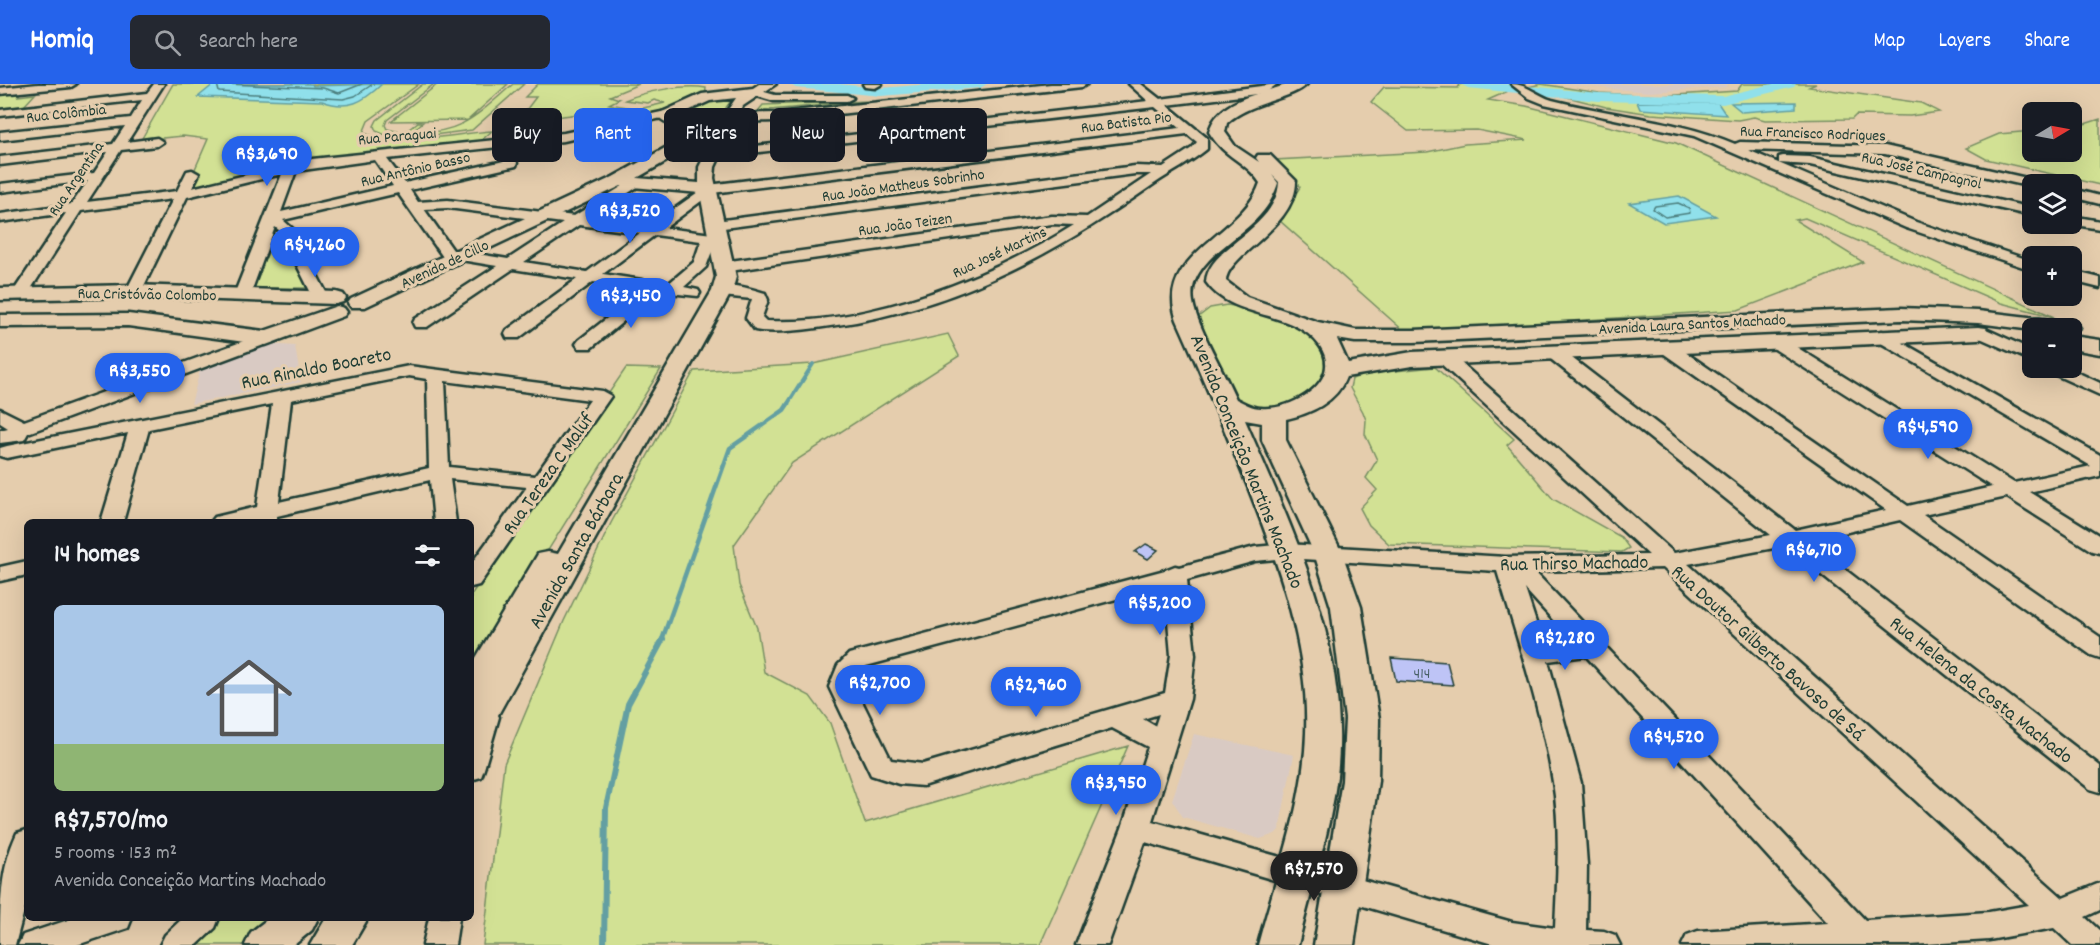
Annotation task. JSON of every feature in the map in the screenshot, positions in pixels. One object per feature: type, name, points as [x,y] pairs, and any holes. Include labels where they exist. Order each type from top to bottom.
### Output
[{"type":"main road","points":[[870,84],[875,84]]},
{"type":"main road","points":[[1247,102],[1282,93],[1300,84]]},
{"type":"main road","name":"Avenida Conceição Martins Machado","points":[[1278,945],[1318,777],[1323,717],[1319,658],[1306,603],[1226,403],[1199,306],[1182,288],[1187,274],[1236,228],[1261,202],[1269,189],[1269,183],[1259,169],[1228,148],[1218,137],[1217,130],[1222,118],[1247,102],[1312,84]]},
{"type":"main road","name":"Rua Paraguai","points":[[681,108],[705,90],[766,88]]},
{"type":"main road","name":"Avenida de Cillo","points":[[742,108],[766,88]]},
{"type":"main road","name":"Avenida Conceição Martins Machado","points":[[1247,102],[1235,129],[1237,135],[1246,146],[1282,172],[1290,189],[1285,202],[1274,216],[1216,273],[1216,282],[1221,290],[1244,302],[1316,328]]},
{"type":"main road","name":"Avenida de Cillo","points":[[266,338],[304,324],[334,303],[454,256],[626,182],[664,159]]},
{"type":"main road","points":[[708,162],[706,167],[708,189],[723,276]]},
{"type":"main road","points":[[626,182],[708,189]]},
{"type":"main road","name":"Avenida Santa Bárbara","points":[[474,722],[481,697],[723,276]]},
{"type":"main road","name":"Rua Cristóvão Colombo","points":[[0,294],[21,292],[62,296],[90,291],[134,291],[293,297],[334,303]]},
{"type":"main road","points":[[34,320],[62,296]]},
{"type":"main road","points":[[1199,306],[1244,302]]},
{"type":"main road","name":"Avenida Laura Santos Machado","points":[[1316,328],[1354,336],[1414,336],[1934,314],[2022,324]]},
{"type":"main road","name":"Rua Cristóvão Colombo","points":[[0,321],[160,323],[266,338]]},
{"type":"main road","points":[[1226,403],[1249,413],[1274,415],[1309,402],[1323,392],[1335,381],[1339,372],[1336,354],[1316,328]]},
{"type":"main road","name":"Avenida Laura Santos Machado","points":[[2082,330],[2100,332]]},
{"type":"main road","name":"Avenida Laura Santos Machado","points":[[1339,372],[1374,363],[1445,358],[1882,336],[1986,334],[2022,343]]},
{"type":"main road","points":[[2082,344],[2100,347]]},
{"type":"main road","name":"Avenida Conceição Martins Machado","points":[[1274,415],[1274,440],[1328,553],[1346,607],[1362,719],[1360,781],[1334,945]]},
{"type":"main road","points":[[265,945],[294,921]]},
{"type":"main road","points":[[286,945],[307,921]]},
{"type":"main road","points":[[330,945],[346,921]]},
{"type":"street","points":[[0,89],[3,84]]},
{"type":"street","points":[[0,89],[71,84]]},
{"type":"street","name":"Rua Argentina","points":[[21,292],[159,84]]},
{"type":"street","points":[[758,117],[1082,84]]},
{"type":"street","points":[[1134,84],[1191,130]]},
{"type":"street","points":[[758,150],[1220,96],[1247,102],[1272,84]]},
{"type":"street","points":[[766,88],[774,98],[912,100]]},
{"type":"street","points":[[1521,88],[1554,104],[1687,129],[1911,225],[2022,263]]},
{"type":"street","points":[[0,113],[152,96]]},
{"type":"street","name":"Rua Paraguai","points":[[562,137],[664,118]]},
{"type":"street","name":"Rua Colômbia","points":[[0,136],[135,121]]},
{"type":"street","name":"Rua José Martins","points":[[723,276],[745,292],[759,296],[760,300],[754,318],[761,326],[815,324],[891,310],[971,285],[1028,259],[1076,232],[1203,146],[1203,141],[1191,130]]},
{"type":"street","name":"Rua Batista Pio","points":[[708,189],[1191,130]]},
{"type":"street","points":[[0,160],[157,142]]},
{"type":"street","name":"Rua Paraguai","points":[[0,218],[183,194],[291,167],[378,154],[492,144]]},
{"type":"street","name":"Rua Francisco Rodrigues","points":[[1730,147],[1885,150],[2022,181]]},
{"type":"street","points":[[378,154],[412,206],[454,256],[692,293]]},
{"type":"street","name":"Rua José Campagnol","points":[[1767,162],[1810,161],[2022,210]]},
{"type":"street","name":"Rua Antônio Basso","points":[[272,218],[511,162]]},
{"type":"street","points":[[242,295],[291,167]]},
{"type":"street","name":"Rua João Matheus Sobrinho","points":[[412,206],[448,204],[654,231],[715,234],[1135,170],[1160,175]]},
{"type":"street","points":[[134,291],[192,174]]},
{"type":"street","points":[[0,188],[98,176]]},
{"type":"street","points":[[421,323],[576,221],[626,182]]},
{"type":"street","points":[[513,334],[708,189]]},
{"type":"street","points":[[2082,196],[2100,201]]},
{"type":"street","points":[[272,218],[286,229],[334,303]]},
{"type":"street","points":[[1052,220],[1076,232]]},
{"type":"street","name":"Rua João Teizen","points":[[723,276],[1052,220],[1092,222]]},
{"type":"street","points":[[2082,222],[2100,225]]},
{"type":"street","points":[[585,344],[701,264],[715,234]]},
{"type":"street","points":[[2082,278],[2100,283]]},
{"type":"street","points":[[1882,336],[2100,463]]},
{"type":"street","name":"Avenida de Cillo","points":[[22,428],[266,338]]},
{"type":"street","points":[[1776,342],[2100,546]]},
{"type":"street","points":[[1666,347],[2100,649]]},
{"type":"street","name":"Rua Helena da Costa Machado","points":[[1553,352],[2100,781]]},
{"type":"street","name":"Rua Doutor Gilberto Bavoso de Sá","points":[[1445,358],[2094,945]]},
{"type":"street","name":"Rua Rinaldo Boareto","points":[[2,454],[409,372],[436,373],[602,396]]},
{"type":"street","points":[[436,373],[440,471],[445,519]]},
{"type":"street","points":[[2075,378],[2100,390]]},
{"type":"street","name":"Rua Tereza C Maluf","points":[[474,571],[602,396]]},
{"type":"street","points":[[266,517],[282,397]]},
{"type":"street","points":[[0,415],[22,428],[2,454]]},
{"type":"street","points":[[113,519],[140,426]]},
{"type":"street","name":"Rua Thirso Machado","points":[[1112,718],[923,775],[899,773],[881,767],[842,687],[847,671],[858,660],[1174,573],[1255,554],[1286,551],[1511,564],[1616,564],[1667,561],[1790,538],[2100,470]]},
{"type":"street","points":[[248,519],[266,517],[440,471],[540,482]]},
{"type":"street","points":[[1511,564],[1863,941]]},
{"type":"street","points":[[1511,564],[1567,783],[1572,865],[1570,945]]},
{"type":"street","points":[[0,574],[24,569]]},
{"type":"street","points":[[1092,945],[1136,828],[1177,699],[1183,656],[1174,573]]},
{"type":"street","points":[[1123,588],[1151,592],[1177,600]]},
{"type":"street","points":[[1534,654],[1590,647]]},
{"type":"street","points":[[474,747],[481,697]]},
{"type":"street","points":[[1112,718],[1177,699]]},
{"type":"street","points":[[1112,718],[1134,726],[1163,743]]},
{"type":"street","points":[[1136,828],[1345,886],[1512,936],[1570,945],[1604,945]]},
{"type":"street","points":[[0,944],[24,853]]},
{"type":"street","points":[[1698,945],[1863,941],[1989,926],[2059,914],[2100,896]]},
{"type":"street","points":[[34,945],[108,921]]},
{"type":"street","points":[[176,945],[201,921]]},
{"type":"shaded area","points":[[1560,84],[1728,84],[1726,87],[1649,92]]},
{"type":"shaded area","points":[[267,344],[295,346],[301,382],[191,404],[201,367]]},
{"type":"shaded area","points":[[1194,734],[1294,755],[1279,830],[1275,834],[1260,839],[1183,817],[1172,800]]},
{"type":"green space","points":[[173,84],[419,84],[368,121],[363,133],[395,139],[411,139],[492,131],[477,144],[274,168],[185,192],[208,139],[183,136],[141,140]]},
{"type":"green space","points":[[423,84],[434,84],[387,120],[385,125],[387,129],[404,133],[418,122],[423,122],[410,133],[443,131],[456,127],[478,114],[513,84],[524,84],[497,108],[492,108],[492,112],[472,130],[410,138],[388,136],[376,131],[374,126],[377,120]]},
{"type":"green space","points":[[438,84],[508,84],[468,120],[391,121]]},
{"type":"green space","points":[[538,84],[639,84],[610,96],[619,99],[609,104],[633,108],[574,108],[574,115],[562,116],[562,108],[528,108],[536,97],[525,97]]},
{"type":"green space","points":[[1460,84],[1513,89],[1488,100],[1526,106],[1676,143],[2022,302],[2022,306],[2030,306],[2054,317],[2001,303],[1805,218],[1795,220],[1863,262],[1738,310],[1405,332],[1279,220],[1300,187],[1275,160],[1427,152],[1465,144],[1527,140],[1477,130],[1408,131],[1371,102],[1384,87],[1458,88]]},
{"type":"green space","points":[[1541,84],[1599,93],[1660,96],[1737,91],[1742,84],[1816,84],[1809,87],[1921,103],[1939,112],[1910,116],[1856,115],[1852,119],[1765,120],[1754,117],[1738,120],[1651,114],[1606,107],[1528,87]]},
{"type":"green space","points":[[706,88],[705,96],[677,108],[664,108],[664,113],[652,115],[652,108],[643,108],[665,103],[654,100],[648,103],[625,100],[666,89]]},
{"type":"green space","points":[[21,92],[18,96],[35,94],[24,106],[0,108],[0,94]]},
{"type":"green space","points":[[724,98],[730,102],[726,108],[691,108],[708,100]]},
{"type":"green space","points":[[870,101],[770,108],[770,110],[758,111],[763,105]]},
{"type":"green space","points":[[2100,119],[2100,185],[2082,181],[2082,174],[2052,174],[1986,159],[1966,148],[1999,134],[2022,132],[2022,162],[2082,162],[2082,125]]},
{"type":"green space","points":[[276,237],[310,288],[250,288]]},
{"type":"green space","points":[[1227,305],[1283,319],[1309,334],[1318,344],[1324,362],[1322,376],[1313,387],[1303,395],[1279,406],[1254,407],[1232,397],[1219,373],[1197,318],[1210,308]]},
{"type":"green space","points":[[948,334],[959,356],[792,463],[734,545],[739,585],[757,628],[764,672],[810,696],[830,723],[865,823],[1128,746],[1040,945],[483,945],[504,764],[564,621],[611,523],[694,371],[813,364]]},
{"type":"green space","points":[[1435,367],[1514,439],[1507,445],[1553,499],[1621,537],[1629,548],[1622,552],[1389,544],[1369,525],[1360,508],[1377,490],[1366,478],[1377,460],[1365,434],[1366,420],[1363,412],[1350,388],[1352,379],[1365,374]]},
{"type":"green space","points":[[626,368],[661,369],[474,669],[474,591]]},
{"type":"green space","points":[[204,921],[273,921],[248,945],[178,945]]},
{"type":"water","points":[[214,84],[312,84],[313,86],[382,84],[362,100],[340,105],[322,101],[198,97]]},
{"type":"water","points":[[1637,102],[1718,103],[1726,115],[1640,109]]},
{"type":"water","points":[[1796,102],[1796,108],[1742,112],[1731,103]]},
{"type":"water","points":[[1679,196],[1716,216],[1664,223],[1629,203]]},
{"type":"building","points":[[1146,544],[1158,550],[1148,559],[1135,552]]},
{"type":"building","points":[[1391,658],[1447,662],[1453,685],[1396,681]]},
{"type":"waterway","points":[[796,84],[881,92],[980,84]]},
{"type":"waterway","points":[[1468,84],[1599,97],[1723,100],[1789,84]]},
{"type":"waterway","points":[[1779,84],[1784,85]]},
{"type":"waterway","points":[[787,405],[813,364]]},
{"type":"waterway","points":[[662,640],[730,448],[784,410],[788,404]]},
{"type":"waterway","points":[[604,945],[606,808],[628,704],[663,639]]}]
